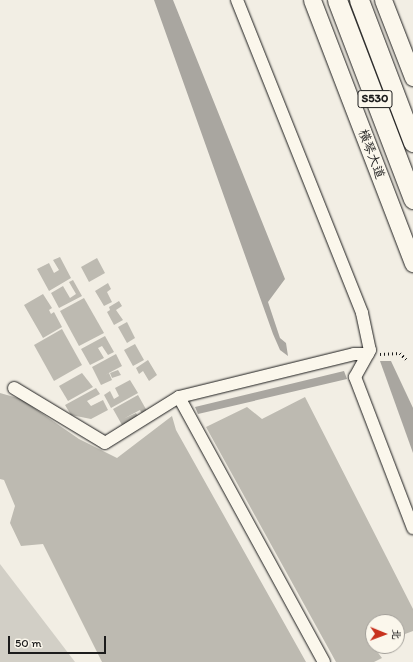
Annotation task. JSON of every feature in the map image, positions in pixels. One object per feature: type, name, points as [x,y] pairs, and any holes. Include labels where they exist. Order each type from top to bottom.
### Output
[{"type":"main road","name":"横琴大道","points":[[312,0],[413,264]]},
{"type":"main road","name":"S530","points":[[337,0],[413,198]]},
{"type":"main road","name":"S530","points":[[358,0],[413,142]]},
{"type":"main road","points":[[384,0],[413,77]]},
{"type":"street","points":[[238,0],[362,313],[370,350],[355,377],[413,528]]},
{"type":"street","points":[[14,388],[105,443],[179,397],[354,354],[368,354]]},
{"type":"street","points":[[179,397],[324,662]]},
{"type":"path","points":[[368,354],[400,353],[407,360]]},
{"type":"shaded area","points":[[154,0],[173,0],[285,279],[268,302],[280,338],[286,343],[288,356],[280,350],[273,334]]},
{"type":"shaded area","points":[[380,361],[391,361],[413,408],[413,453]]},
{"type":"shaded area","points":[[344,371],[347,379],[198,414],[195,407]]},
{"type":"shaded area","points":[[0,564],[56,637],[75,662],[0,662]]},
{"type":"building","points":[[60,257],[71,278],[49,291],[37,269],[49,263],[54,273],[59,270],[53,260]]},
{"type":"building","points":[[97,258],[105,273],[89,282],[81,267]]},
{"type":"building","points":[[73,280],[82,296],[59,308],[51,293],[63,286],[70,298],[76,294],[69,282]]},
{"type":"building","points":[[108,283],[111,289],[107,292],[112,302],[104,306],[95,291]]},
{"type":"building","points":[[43,294],[52,308],[49,310],[51,314],[54,312],[62,327],[43,338],[24,305]]},
{"type":"building","points":[[84,298],[104,333],[79,346],[60,311]]},
{"type":"building","points":[[119,301],[122,306],[116,310],[123,320],[114,325],[107,312],[110,310],[109,307]]},
{"type":"building","points":[[127,322],[135,338],[127,343],[118,327]]},
{"type":"building","points":[[62,329],[82,365],[54,381],[34,345]]},
{"type":"building","points":[[105,336],[114,352],[108,355],[102,346],[98,348],[104,358],[90,365],[81,349]]},
{"type":"building","points":[[135,344],[144,360],[133,366],[124,350]]},
{"type":"building","points":[[116,354],[122,366],[105,375],[109,373],[112,380],[101,385],[92,367]]},
{"type":"building","points":[[148,360],[157,375],[149,381],[143,371],[139,374],[136,368]]},
{"type":"building","points":[[118,370],[121,375],[112,378],[110,373]]},
{"type":"building","points":[[82,373],[93,387],[68,401],[59,386]]},
{"type":"building","points":[[130,380],[138,393],[111,408],[104,395],[110,391],[114,399],[119,396],[115,388]]},
{"type":"building","points":[[96,388],[100,394],[87,401],[91,406],[103,400],[108,410],[91,419],[71,415],[65,405]]},
{"type":"building","points":[[0,393],[21,399],[79,439],[117,458],[172,416],[176,430],[306,662],[102,662],[43,544],[21,546],[10,523],[15,506],[4,480],[0,479]]},
{"type":"building","points":[[138,395],[147,411],[142,414],[140,410],[125,418],[136,413],[139,418],[122,425],[113,409]]},
{"type":"building","points":[[305,397],[413,609],[413,631],[405,634],[405,614],[365,614],[365,654],[379,654],[382,658],[374,662],[336,662],[206,427],[247,407],[262,419]]}]
